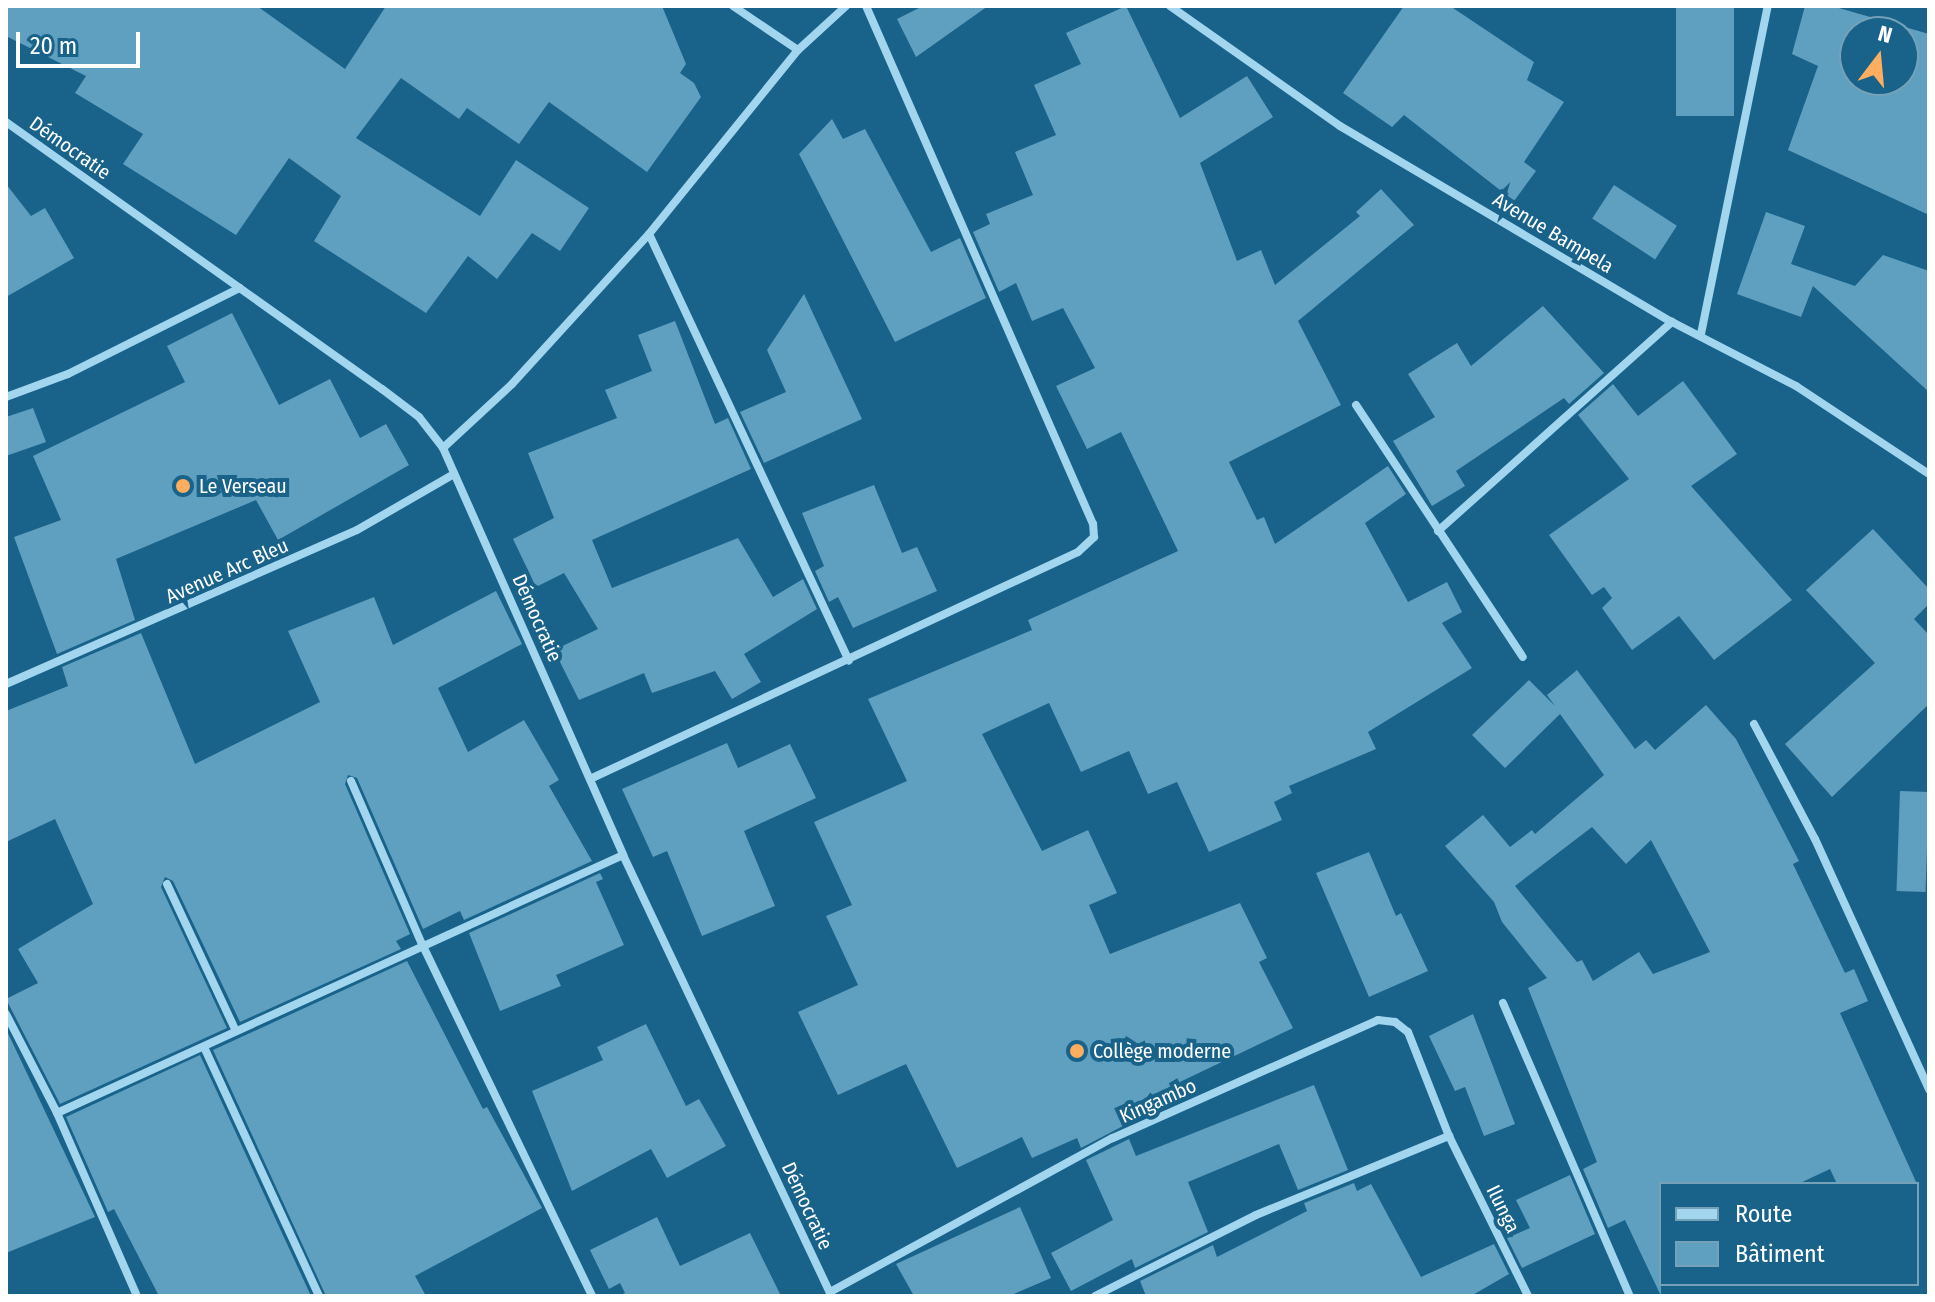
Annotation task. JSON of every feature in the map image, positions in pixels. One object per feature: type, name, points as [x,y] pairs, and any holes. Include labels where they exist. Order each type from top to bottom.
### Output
[{"type":"street","points":[[733,6],[798,50]]},
{"type":"street","points":[[443,448],[512,384],[649,234],[798,50],[846,6]]},
{"type":"street","points":[[590,779],[1078,552],[1094,537],[1093,524],[866,6]]},
{"type":"street","name":"Avenue Bampela","points":[[1170,6],[1340,126],[1672,322],[1701,334],[1796,386],[1929,474]]},
{"type":"street","points":[[1701,334],[1768,6]]},
{"type":"street","name":"Démocratie","points":[[6,122],[419,417],[443,448],[623,855],[830,1294]]},
{"type":"street","points":[[649,234],[849,660]]},
{"type":"street","points":[[6,397],[68,374],[240,288]]},
{"type":"street","points":[[1438,531],[1672,322]]},
{"type":"street","points":[[1356,405],[1523,657]]},
{"type":"street","name":"Avenue Arc Bleu","points":[[6,684],[357,530],[454,474]]},
{"type":"street","points":[[1754,724],[1815,839],[1929,1089]]},
{"type":"street","points":[[351,781],[422,944],[592,1296]]},
{"type":"street","points":[[57,1113],[204,1047],[235,1029],[623,855]]},
{"type":"street","points":[[167,884],[235,1029]]},
{"type":"street","points":[[1503,1003],[1630,1296]]},
{"type":"street","points":[[6,1014],[57,1113],[137,1296]]},
{"type":"street","name":"Kingambo","points":[[830,1294],[1113,1138],[1378,1020],[1395,1022],[1408,1032],[1449,1136]]},
{"type":"street","points":[[204,1047],[319,1296]]},
{"type":"street","points":[[1095,1296],[1256,1215],[1449,1136]]},
{"type":"street","name":"Ilunga","points":[[1449,1136],[1528,1296]]},
{"type":"building","points":[[6,6],[257,6],[345,69],[386,6],[662,6],[686,64],[680,73],[694,83],[701,97],[647,172],[549,102],[519,144],[467,108],[459,119],[401,78],[356,138],[480,216],[516,160],[589,208],[560,251],[532,233],[497,279],[468,256],[426,313],[314,241],[341,196],[289,158],[236,235],[123,164],[143,134],[75,93],[86,76],[6,36]]},
{"type":"building","points":[[923,6],[988,6],[916,57],[897,19]]},
{"type":"building","points":[[1126,6],[1180,118],[1247,76],[1273,117],[1200,163],[1237,261],[1261,250],[1275,285],[1360,216],[1356,212],[1381,189],[1414,225],[1298,321],[1341,405],[1229,462],[1257,520],[1264,517],[1275,544],[1388,466],[1406,494],[1365,523],[1408,602],[1447,582],[1462,612],[1442,623],[1472,668],[1368,732],[1376,749],[1289,786],[1292,793],[1274,802],[1282,820],[1209,852],[1177,782],[1148,794],[1129,751],[1081,772],[1049,703],[982,734],[1042,851],[1088,830],[1117,893],[1089,905],[1110,954],[1240,903],[1267,958],[1259,962],[1293,1028],[1117,1112],[1123,1126],[1081,1148],[1077,1138],[1032,1158],[1022,1137],[957,1168],[906,1064],[838,1095],[798,1012],[858,985],[826,916],[852,905],[814,822],[907,781],[868,699],[1032,630],[1028,620],[1178,551],[1121,432],[1087,449],[1056,386],[1095,368],[1063,308],[1032,321],[1016,283],[999,292],[973,232],[990,224],[986,214],[1033,195],[1015,152],[1056,135],[1034,85],[1081,64],[1066,33]]},
{"type":"building","points":[[1404,6],[1450,6],[1534,62],[1527,80],[1564,102],[1524,162],[1536,171],[1514,201],[1404,115],[1392,127],[1343,93]]},
{"type":"building","points":[[1676,6],[1734,6],[1734,116],[1676,116]]},
{"type":"building","points":[[1805,6],[1832,6],[1867,16],[1839,16],[1839,96],[1919,96],[1919,31],[1929,34],[1929,215],[1788,150],[1818,66],[1792,54]]},
{"type":"building","points":[[832,119],[843,139],[865,129],[931,252],[960,238],[986,298],[895,342],[799,154]]},
{"type":"building","points":[[6,184],[31,216],[45,208],[74,258],[6,297]]},
{"type":"building","points":[[1614,185],[1677,226],[1655,259],[1592,219]]},
{"type":"building","points":[[1766,212],[1805,226],[1791,264],[1855,286],[1883,255],[1929,271],[1929,392],[1813,286],[1801,317],[1737,294]]},
{"type":"building","points":[[804,294],[862,419],[764,463],[740,412],[786,392],[767,350]]},
{"type":"building","points":[[1543,306],[1604,373],[1569,404],[1564,398],[1456,471],[1465,486],[1432,506],[1393,441],[1435,417],[1408,374],[1457,343],[1471,366]]},
{"type":"building","points":[[232,313],[279,405],[330,379],[360,438],[386,424],[409,465],[278,540],[256,500],[116,559],[135,620],[57,654],[14,537],[61,520],[33,456],[185,382],[167,346]]},
{"type":"building","points":[[675,321],[715,424],[728,418],[751,469],[592,540],[612,588],[738,538],[773,597],[803,579],[817,609],[744,654],[761,682],[732,699],[715,671],[652,693],[644,673],[579,700],[554,650],[598,629],[564,573],[536,587],[513,539],[554,518],[528,453],[617,418],[605,390],[652,371],[638,335]]},
{"type":"building","points":[[1683,381],[1737,454],[1691,486],[1792,600],[1714,660],[1679,616],[1632,650],[1602,608],[1612,598],[1604,587],[1592,595],[1549,535],[1629,479],[1578,415],[1613,384],[1638,416]]},
{"type":"building","points":[[33,408],[46,442],[6,456],[6,417]]},
{"type":"building","points":[[874,485],[902,553],[917,547],[937,591],[853,628],[838,597],[829,602],[815,571],[824,566],[802,513]]},
{"type":"building","points":[[1873,529],[1929,589],[1929,604],[1914,619],[1929,635],[1929,704],[1832,797],[1785,744],[1875,663],[1806,590]]},
{"type":"building","points":[[496,591],[522,644],[438,688],[468,752],[524,720],[559,780],[549,786],[592,861],[464,920],[460,911],[423,929],[357,778],[348,775],[345,784],[410,934],[396,941],[401,949],[240,1022],[173,881],[165,877],[161,887],[227,1028],[60,1104],[6,999],[38,983],[18,949],[93,904],[55,819],[6,842],[6,711],[68,686],[62,667],[141,633],[195,764],[320,702],[288,631],[374,597],[393,645]]},
{"type":"building","points":[[1577,670],[1635,749],[1646,740],[1655,750],[1706,705],[1736,739],[1799,861],[1793,864],[1845,973],[1854,969],[1868,1001],[1840,1013],[1916,1182],[1836,1182],[1830,1169],[1802,1182],[1659,1182],[1661,1296],[1625,1220],[1608,1228],[1583,1169],[1597,1162],[1528,988],[1547,978],[1502,922],[1494,902],[1445,846],[1483,815],[1510,847],[1532,830],[1535,834],[1604,775],[1560,714],[1505,768],[1472,735],[1529,680],[1555,706],[1547,695]],"holes":[[[1592,827],[1626,864],[1651,840],[1710,952],[1653,974],[1639,952],[1593,981],[1582,960],[1577,962],[1515,886]]]},
{"type":"building","points":[[727,743],[738,768],[790,744],[816,798],[744,831],[775,906],[702,936],[667,851],[653,857],[622,789]]},
{"type":"building","points":[[1900,791],[1929,792],[1925,892],[1897,891]]},
{"type":"building","points":[[1369,852],[1396,916],[1401,913],[1428,971],[1369,997],[1316,873]]},
{"type":"building","points":[[600,873],[603,879],[596,882],[624,945],[556,975],[561,986],[500,1011],[469,933]]},
{"type":"building","points":[[407,961],[483,1109],[487,1107],[542,1208],[415,1276],[426,1296],[326,1296],[213,1050]]},
{"type":"building","points":[[1473,1014],[1515,1124],[1484,1136],[1465,1087],[1455,1091],[1429,1036]]},
{"type":"building","points":[[646,1024],[686,1106],[699,1099],[726,1146],[667,1178],[651,1149],[572,1191],[532,1091],[603,1060],[597,1047]]},
{"type":"building","points":[[6,1029],[95,1217],[6,1253]]},
{"type":"building","points":[[200,1055],[311,1296],[159,1296],[114,1209],[108,1212],[66,1117]]},
{"type":"building","points":[[1314,1085],[1348,1170],[1298,1190],[1279,1144],[1188,1182],[1208,1232],[1135,1268],[1132,1259],[1071,1291],[1051,1253],[1113,1220],[1086,1160],[1129,1139],[1136,1156]]},
{"type":"building","points":[[1570,1175],[1595,1234],[1522,1268],[1507,1238],[1530,1228],[1516,1200]]},
{"type":"building","points":[[1354,1183],[1357,1191],[1371,1184],[1421,1277],[1494,1244],[1509,1274],[1471,1296],[1146,1296],[1140,1281],[1213,1245],[1217,1257],[1307,1211],[1304,1203]]},
{"type":"building","points":[[1020,1207],[1051,1278],[1009,1296],[914,1296],[896,1264]]},
{"type":"building","points":[[657,1217],[680,1266],[750,1233],[781,1296],[618,1296],[625,1293],[620,1283],[609,1289],[590,1250]]},
{"type":"place","name":"Le Verseau","points":[[183,486]]},
{"type":"place","name":"Collège moderne","points":[[1077,1051]]}]
